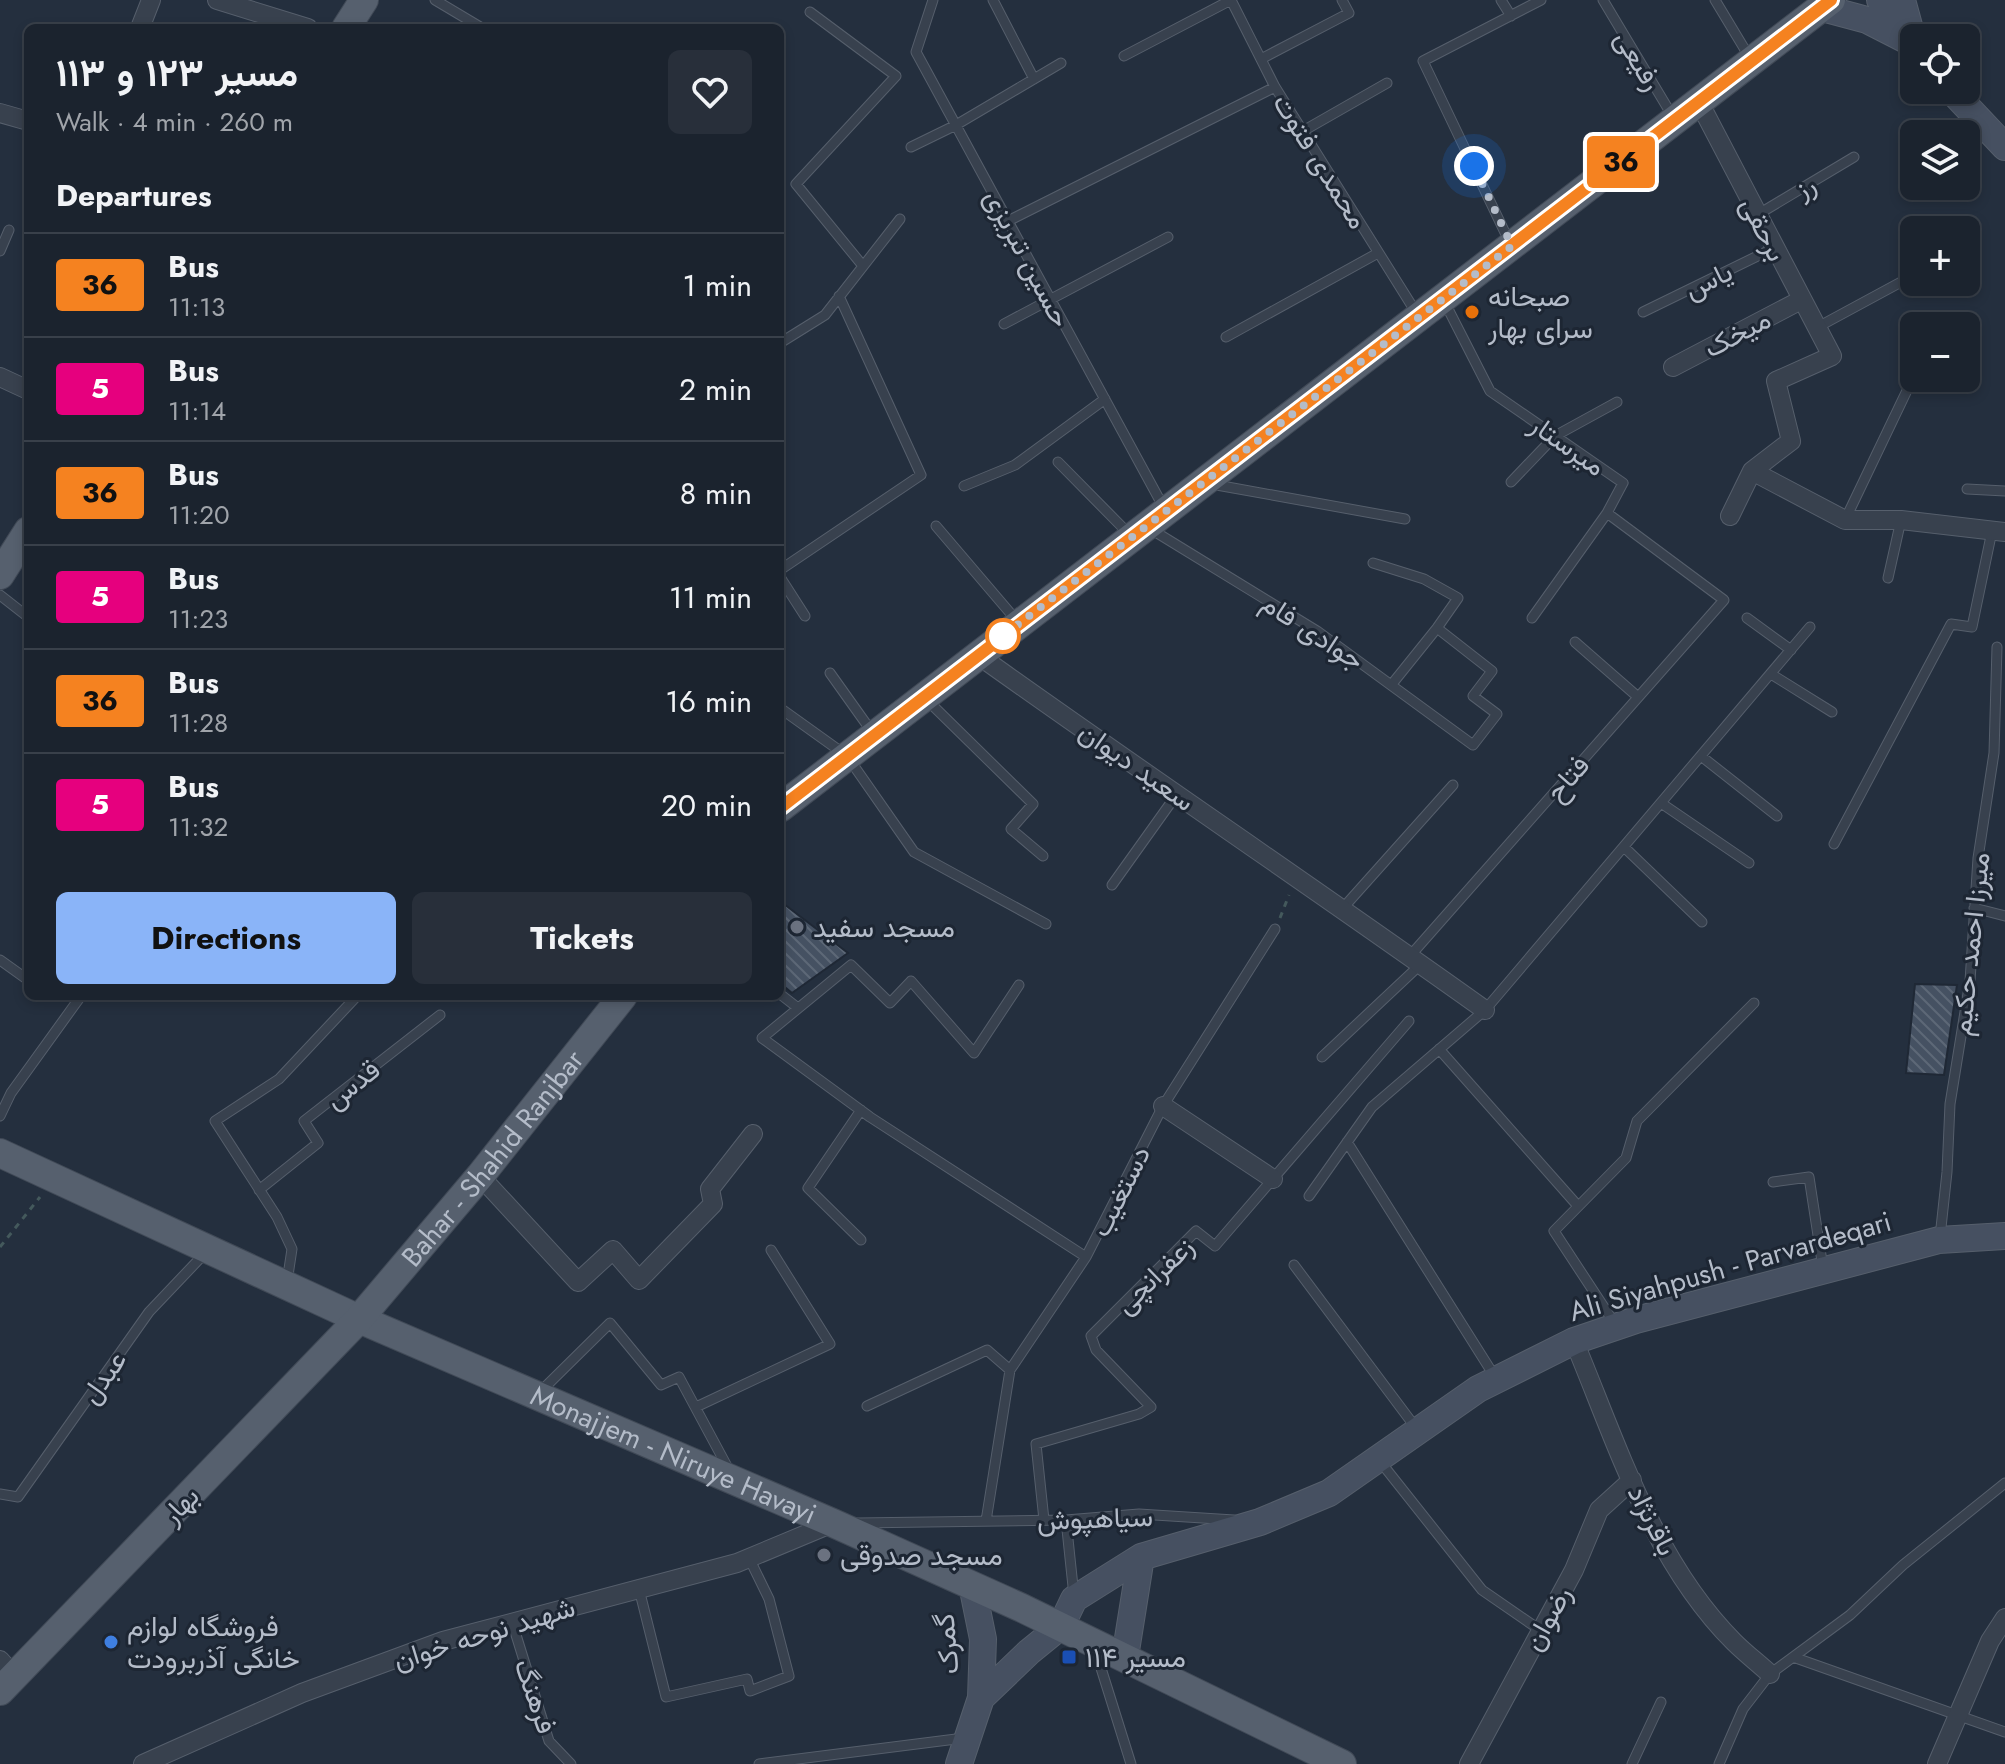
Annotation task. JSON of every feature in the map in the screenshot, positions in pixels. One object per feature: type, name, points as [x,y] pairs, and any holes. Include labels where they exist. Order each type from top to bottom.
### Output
[{"type":"main road","points":[[349,24],[364,0]]},
{"type":"main road","points":[[784,805],[1826,4]]},
{"type":"main road","points":[[0,575],[24,537]]},
{"type":"main road","name":"Bahar - Shahid Ranjbar","points":[[359,1319],[480,1176],[620,1000]]},
{"type":"main road","name":"Monajjem - Niruye Havayi","points":[[0,1153],[359,1319],[972,1585],[1342,1764]]},
{"type":"main road","name":"بهار","points":[[5,1676],[359,1319]]},
{"type":"street","points":[[142,24],[151,0]]},
{"type":"street","points":[[217,0],[295,24]]},
{"type":"street","points":[[1880,0],[1900,26]]},
{"type":"street","points":[[1893,0],[1904,24]]},
{"type":"street","points":[[1902,0],[1909,24]]},
{"type":"street","points":[[1826,4],[1900,37]]},
{"type":"street","name":"برحقی","points":[[1699,102],[1832,356],[1776,381],[1791,441],[1752,471]]},
{"type":"street","points":[[1964,104],[2005,147]]},
{"type":"street","points":[[0,113],[24,120]]},
{"type":"street","name":"میخک","points":[[1673,367],[1801,300]]},
{"type":"street","points":[[0,377],[24,388]]},
{"type":"street","points":[[1730,516],[1752,471],[1845,520],[1901,520],[1998,532]]},
{"type":"street","name":"سعید دیوان","points":[[978,655],[1297,875],[1485,1010]]},
{"type":"street","points":[[1163,1106],[1273,1179]]},
{"type":"street","points":[[480,1176],[578,1282],[613,1250],[639,1280],[713,1204],[710,1189],[753,1134]]},
{"type":"street","name":"Ali Siyahpush - Parvardeqari","points":[[1074,1599],[1141,1557],[1260,1522],[1329,1493],[1478,1389],[1574,1341],[1939,1240],[2005,1236]]},
{"type":"street","name":"باقرنژاد","points":[[1574,1341],[1649,1519],[1693,1592],[1734,1642],[1770,1674]]},
{"type":"street","name":"رضوان","points":[[1469,1764],[1574,1570],[1599,1510],[1632,1480]]},
{"type":"street","name":"شهید نوحه خوان","points":[[143,1764],[302,1693],[443,1641],[749,1558],[833,1523]]},
{"type":"street","points":[[1125,1657],[1141,1557]]},
{"type":"street","name":"گمرک","points":[[959,1764],[981,1698],[983,1639],[972,1585]]},
{"type":"street","points":[[1061,1626],[1074,1599]]},
{"type":"street","points":[[1937,1764],[1990,1641],[2005,1618]]},
{"type":"street","name":"گمرک","points":[[981,1698],[1061,1626]]},
{"type":"lane","points":[[435,0],[475,24]]},
{"type":"lane","name":"حسین تبریزی","points":[[933,0],[916,52],[1105,399],[1148,525]]},
{"type":"lane","points":[[993,0],[1034,79]]},
{"type":"lane","points":[[1124,56],[1231,0]]},
{"type":"lane","name":"محمدی فتوت","points":[[1231,0],[1275,87],[1418,317]]},
{"type":"lane","points":[[1261,59],[1349,13],[1342,0]]},
{"type":"lane","points":[[1501,0],[1511,16]]},
{"type":"lane","points":[[1512,246],[1423,61],[1541,0]]},
{"type":"lane","name":"رفیعی","points":[[1603,0],[1675,120]]},
{"type":"lane","points":[[1715,0],[1752,61]]},
{"type":"lane","points":[[810,12],[896,76],[796,184],[863,266]]},
{"type":"lane","points":[[911,147],[956,125],[1061,63]]},
{"type":"lane","points":[[1303,131],[1387,83]]},
{"type":"lane","points":[[1008,221],[1275,87]]},
{"type":"lane","name":"رز","points":[[1757,215],[1854,157]]},
{"type":"lane","points":[[784,341],[825,315],[900,219]]},
{"type":"lane","points":[[0,251],[9,230]]},
{"type":"lane","points":[[1004,324],[1168,237]]},
{"type":"lane","name":"یاس","points":[[1643,312],[1774,248]]},
{"type":"lane","points":[[1226,337],[1378,253]]},
{"type":"lane","points":[[1816,328],[1900,283]]},
{"type":"lane","points":[[784,567],[921,475],[839,296]]},
{"type":"lane","name":"میرستار","points":[[1443,298],[1490,391],[1623,483],[1607,513],[1724,600]]},
{"type":"lane","points":[[1845,520],[1906,392]]},
{"type":"lane","points":[[964,486],[1015,465],[1105,399]]},
{"type":"lane","points":[[1511,482],[1555,436],[1617,402]]},
{"type":"lane","name":"جوادی فام","points":[[1058,462],[1148,525],[1317,631],[1473,745],[1497,714],[1473,696],[1492,671],[1437,628]]},
{"type":"lane","points":[[1203,483],[1405,519]]},
{"type":"lane","points":[[1967,489],[2005,491]]},
{"type":"lane","points":[[1532,618],[1607,513]]},
{"type":"lane","points":[[1888,578],[1901,520]]},
{"type":"lane","points":[[936,526],[1019,624]]},
{"type":"lane","points":[[1834,844],[1951,624],[1972,627],[1998,532]]},
{"type":"lane","points":[[1373,563],[1424,579],[1458,598],[1392,684]]},
{"type":"lane","points":[[784,583],[805,616]]},
{"type":"lane","points":[[0,595],[24,614]]},
{"type":"lane","name":"فتاح","points":[[1322,1057],[1415,960],[1724,600]]},
{"type":"lane","points":[[1747,618],[1791,650]]},
{"type":"lane","points":[[1309,1196],[1372,1107],[1485,1010],[1810,627]]},
{"type":"lane","points":[[1575,642],[1638,697]]},
{"type":"lane","name":"میرزا احمد حکیم","points":[[1939,1240],[1947,1172],[1950,1104],[1970,981],[1978,858],[1994,753],[1997,647]]},
{"type":"lane","points":[[830,673],[874,735]]},
{"type":"lane","points":[[1771,674],[1832,712]]},
{"type":"lane","points":[[923,697],[1033,804],[1011,829],[1043,856]]},
{"type":"lane","points":[[784,711],[847,756],[914,852],[1046,924]]},
{"type":"lane","points":[[1701,756],[1777,816]]},
{"type":"lane","points":[[1343,908],[1453,785]]},
{"type":"lane","points":[[1112,885],[1177,794]]},
{"type":"lane","points":[[1661,803],[1749,863]]},
{"type":"lane","points":[[1624,847],[1702,922]]},
{"type":"lane","points":[[1974,908],[2005,916]]},
{"type":"lane","name":"دستغیب","points":[[986,1521],[1010,1370],[1086,1257],[1163,1106],[1275,929]]},
{"type":"lane","points":[[0,960],[24,977]]},
{"type":"lane","points":[[1019,985],[974,1053],[911,981],[890,1003],[851,965],[762,1038],[861,1110],[1086,1257]]},
{"type":"lane","points":[[784,997],[798,1008]]},
{"type":"lane","points":[[0,1116],[11,1093],[78,1000]]},
{"type":"lane","points":[[287,1285],[292,1249],[277,1217],[215,1121],[279,1079],[353,1000]]},
{"type":"lane","points":[[1617,1327],[1554,1231],[1626,1158],[1637,1121],[1754,1003]]},
{"type":"lane","name":"قدس","points":[[259,1190],[318,1143],[304,1121],[440,1015]]},
{"type":"lane","name":"زعفرانچی","points":[[1044,1520],[1036,1444],[1139,1414],[1151,1407],[1096,1350],[1091,1336],[1196,1231],[1215,1246],[1409,1021]]},
{"type":"lane","points":[[1439,1049],[1578,1206]]},
{"type":"lane","points":[[861,1110],[808,1188],[861,1240]]},
{"type":"lane","points":[[1347,1142],[1497,1379]]},
{"type":"lane","points":[[1773,1182],[1809,1177],[1823,1271]]},
{"type":"lane","name":"عبدل","points":[[0,1494],[18,1497],[149,1312],[209,1249]]},
{"type":"lane","points":[[696,1407],[830,1344],[771,1250]]},
{"type":"lane","points":[[1294,1265],[1418,1431]]},
{"type":"lane","points":[[537,1395],[610,1323],[661,1385],[679,1377],[735,1481]]},
{"type":"lane","points":[[867,1406],[987,1350],[1010,1370]]},
{"type":"lane","points":[[1378,1458],[1482,1590],[1540,1630]]},
{"type":"lane","points":[[1719,1764],[1743,1709],[1770,1674],[1850,1615],[1903,1565],[2005,1483]]},
{"type":"lane","name":"سیاهپوش","points":[[833,1523],[1066,1520],[1139,1514],[1260,1522]]},
{"type":"lane","points":[[1066,1520],[1074,1599]]},
{"type":"lane","points":[[639,1589],[666,1697],[747,1679],[750,1691],[789,1676],[769,1599],[749,1558]]},
{"type":"lane","name":"فرهنگ","points":[[512,1622],[549,1741],[571,1764]]},
{"type":"lane","points":[[1093,1642],[1131,1764]]},
{"type":"lane","points":[[1793,1657],[2005,1732]]},
{"type":"lane","points":[[1632,1764],[1661,1702]]},
{"type":"lane","points":[[759,1764],[968,1738]]},
{"type":"path","points":[[1275,929],[1297,875]]},
{"type":"path","points":[[0,1247],[54,1178]]},
{"type":"building","name":"مسجد سفید","points":[[784,904],[848,953],[792,993],[784,986]]},
{"type":"building","points":[[1915,984],[1957,985],[1944,1075],[1906,1073]]},
{"type":"bus line","name":"36","points":[[784,805],[1831,0]]},
{"type":"place","name":"صبحانه سرای بهار","points":[[1472,312]]},
{"type":"place","name":"مسجد سفید","points":[[797,927]]},
{"type":"place","name":"مسجد صدوقی","points":[[824,1555]]},
{"type":"place","name":"فروشگاه لوازم خانگی آذربرودت","points":[[111,1642]]},
{"type":"place","name":"مسیر ۱۱۴","points":[[1069,1657]]},
{"type":"route","points":[[1003,636],[999,639],[1512,246],[1474,166]]}]
